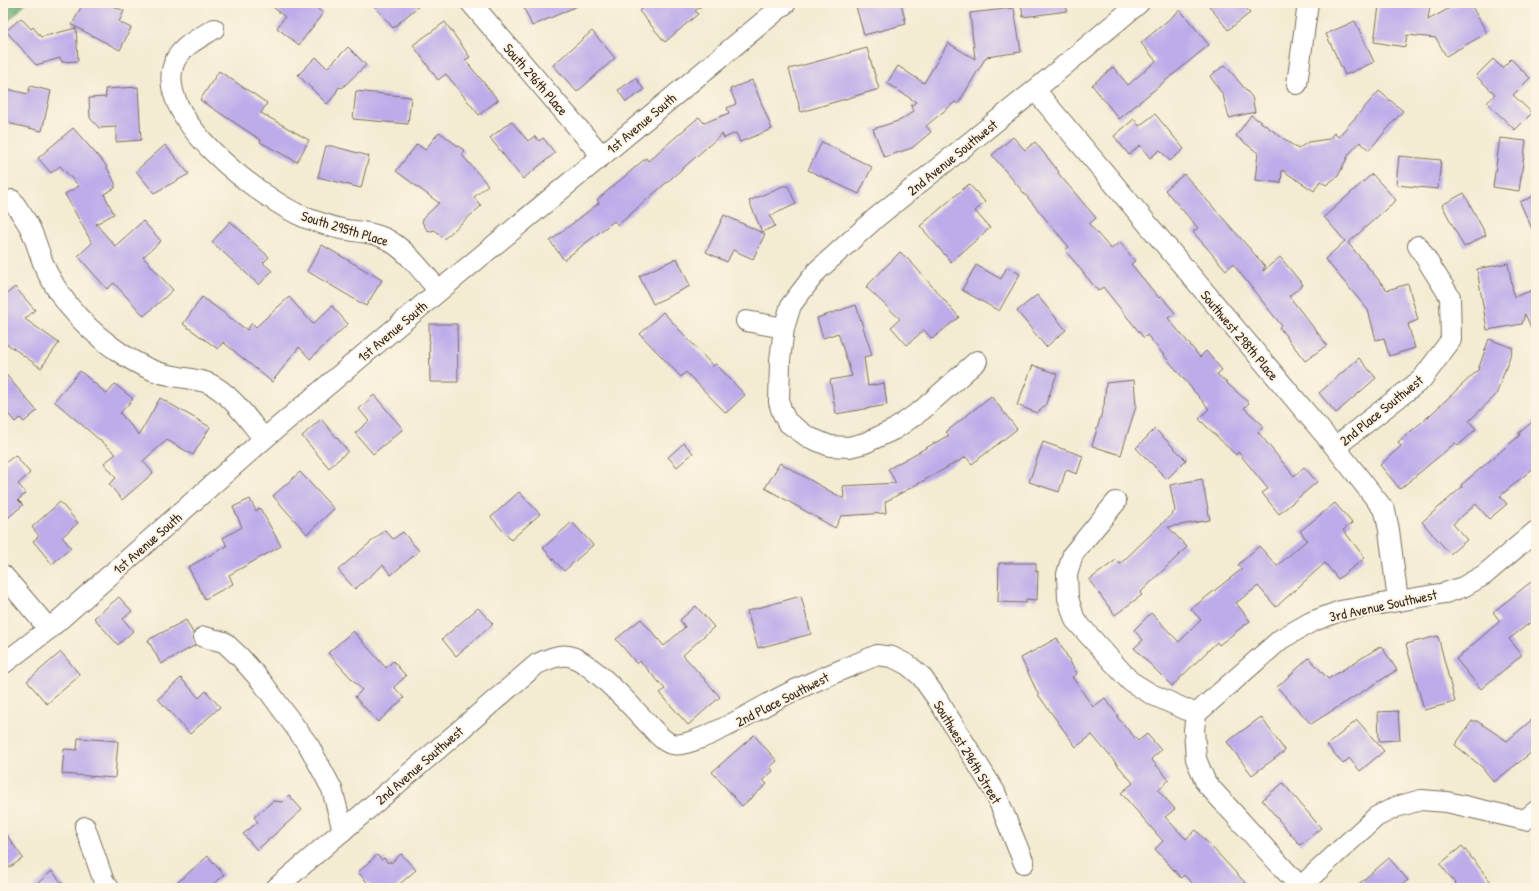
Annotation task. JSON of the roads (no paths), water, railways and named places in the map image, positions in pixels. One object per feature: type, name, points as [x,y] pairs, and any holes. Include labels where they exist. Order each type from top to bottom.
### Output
[{"type":"street","name":"South 296th Place","points":[[471,3],[602,156]]},
{"type":"street","name":"1st Avenue South","points":[[3,664],[49,629],[264,439],[439,291],[786,3]]},
{"type":"street","name":"2nd Avenue Southwest","points":[[977,361],[895,429],[866,443],[849,447],[830,446],[808,437],[788,422],[782,412],[779,397],[780,366],[784,328],[791,305],[817,271],[877,217],[1036,90],[1139,3]]},
{"type":"street","points":[[1297,84],[1308,3]]},
{"type":"street","name":"South 295th Place","points":[[214,29],[189,45],[182,52],[177,59],[172,72],[172,87],[176,103],[183,116],[199,137],[250,183],[286,207],[305,217],[328,225],[380,236],[394,243],[414,261],[439,291]]},
{"type":"street","name":"Southwest 298th Place","points":[[1036,90],[1335,447],[1385,511],[1390,530],[1398,600]]},
{"type":"street","points":[[12,200],[29,227],[40,257],[49,275],[65,301],[90,328],[121,354],[140,364],[168,375],[200,381],[216,388],[231,400],[264,439]]},
{"type":"street","name":"2nd Place Southwest","points":[[1335,447],[1422,379],[1450,340],[1450,297],[1418,246]]},
{"type":"street","points":[[746,321],[784,328]]},
{"type":"street","points":[[1116,502],[1073,554],[1067,574],[1068,598],[1075,620],[1130,681],[1151,694],[1196,714],[1194,730],[1196,759],[1206,783],[1300,888],[1376,817],[1396,807],[1421,800],[1447,802],[1525,820],[1536,811]]},
{"type":"street","name":"3rd Avenue Southwest","points":[[1196,714],[1281,639],[1311,622],[1340,611],[1445,592],[1463,587],[1484,575],[1536,531]]},
{"type":"street","points":[[3,575],[49,629]]},
{"type":"street","points":[[204,637],[224,642],[240,657],[262,682],[309,746],[332,789],[342,832]]},
{"type":"street","name":"2nd Place Southwest","points":[[672,744],[685,743],[713,734],[744,719],[792,691],[877,655],[892,657]]},
{"type":"street","name":"2nd Avenue Southwest","points":[[276,888],[536,664],[553,657],[568,656],[586,665],[605,680],[629,703],[660,736],[672,744]]},
{"type":"street","name":"Southwest 296th Street","points":[[892,657],[908,665],[921,676],[936,697],[995,792],[1024,863]]},
{"type":"street","points":[[85,827],[104,882],[109,888]]}]
